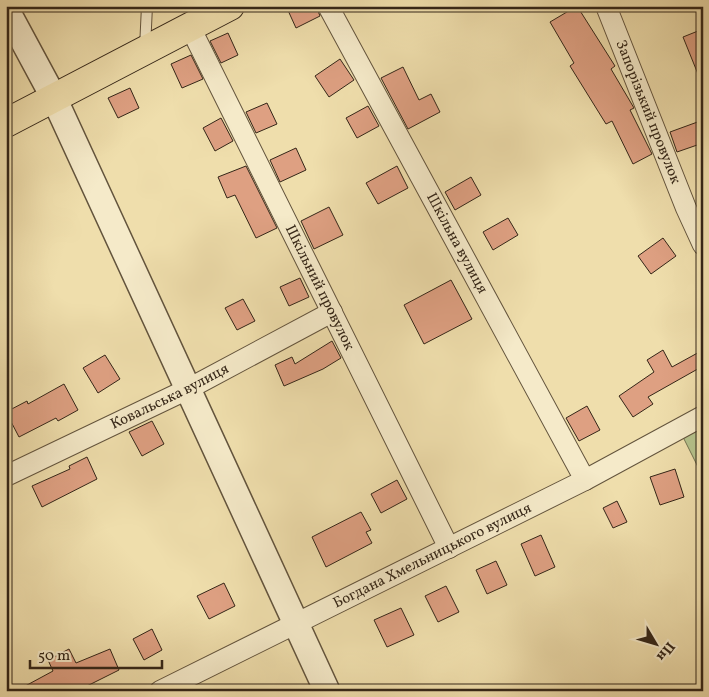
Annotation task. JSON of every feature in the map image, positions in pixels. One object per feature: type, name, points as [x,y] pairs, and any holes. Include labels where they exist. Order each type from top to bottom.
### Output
[{"type":"main road","points":[[6,123],[230,6]]},
{"type":"street","name":"Шкільна вулиця","points":[[328,6],[585,480]]},
{"type":"street","name":"Запорізький провулок","points":[[606,6],[686,208],[703,245]]},
{"type":"street","points":[[6,9],[54,98],[327,691]]},
{"type":"street","name":"Шкільний провулок","points":[[190,28],[449,548]]},
{"type":"street","name":"Ковальська вулиця","points":[[6,476],[188,389],[332,312]]},
{"type":"street","name":"Богдана Хмельницького вулиця","points":[[160,691],[585,480],[703,416]]},
{"type":"lane","points":[[145,51],[147,6]]},
{"type":"green space","points":[[703,416],[703,477],[679,429]]},
{"type":"building","points":[[286,6],[316,6],[320,16],[296,28]]},
{"type":"building","points":[[577,6],[615,66],[611,69],[634,108],[630,110],[652,154],[633,164],[612,121],[606,124],[570,66],[574,63],[550,22]]},
{"type":"building","points":[[703,29],[703,84],[702,84],[683,37]]},
{"type":"building","points":[[228,33],[238,55],[221,63],[210,41]]},
{"type":"building","points":[[191,55],[203,79],[182,88],[171,64]]},
{"type":"building","points":[[340,59],[354,80],[329,97],[315,76]]},
{"type":"building","points":[[403,67],[419,100],[431,94],[440,112],[408,129],[381,78]]},
{"type":"building","points":[[130,88],[139,108],[118,118],[108,98]]},
{"type":"building","points":[[267,103],[277,124],[256,133],[246,112]]},
{"type":"building","points":[[368,106],[379,126],[357,138],[346,118]]},
{"type":"building","points":[[221,118],[233,141],[215,151],[203,128]]},
{"type":"building","points":[[703,120],[703,143],[677,152],[670,132]]},
{"type":"building","points":[[296,148],[306,170],[280,182],[270,160]]},
{"type":"building","points":[[246,166],[277,228],[256,238],[235,195],[227,198],[218,177]]},
{"type":"building","points":[[397,166],[408,188],[378,204],[366,183]]},
{"type":"building","points":[[471,177],[481,195],[455,210],[445,192]]},
{"type":"building","points":[[329,207],[343,235],[314,249],[301,221]]},
{"type":"building","points":[[508,218],[518,235],[493,250],[483,232]]},
{"type":"building","points":[[663,238],[676,256],[651,274],[638,256]]},
{"type":"building","points":[[300,278],[309,297],[289,306],[280,287]]},
{"type":"building","points":[[451,280],[472,319],[424,344],[404,305]]},
{"type":"building","points":[[243,299],[255,321],[237,330],[225,308]]},
{"type":"building","points":[[332,341],[341,358],[323,369],[284,386],[275,365],[292,357],[295,364]]},
{"type":"building","points":[[663,350],[672,367],[703,350],[703,366],[648,397],[653,404],[633,417],[619,396],[654,372],[647,360]]},
{"type":"building","points":[[105,355],[120,379],[98,393],[83,368]]},
{"type":"building","points":[[64,384],[78,410],[58,421],[56,418],[19,437],[6,412],[27,401],[28,404]]},
{"type":"building","points":[[587,406],[600,430],[579,441],[566,418]]},
{"type":"building","points":[[152,421],[164,444],[142,456],[129,432]]},
{"type":"building","points":[[87,457],[97,479],[42,507],[32,486],[70,469],[69,466]]},
{"type":"building","points":[[675,469],[684,497],[660,505],[650,477]]},
{"type":"building","points":[[397,480],[407,499],[381,513],[371,494]]},
{"type":"building","points":[[617,501],[627,522],[613,528],[603,508]]},
{"type":"building","points":[[361,512],[371,530],[366,532],[372,543],[326,567],[312,537]]},
{"type":"building","points":[[541,535],[555,567],[535,576],[521,544]]},
{"type":"building","points":[[496,561],[507,585],[487,594],[476,570]]},
{"type":"building","points":[[224,583],[235,606],[209,619],[197,596]]},
{"type":"building","points":[[446,586],[459,612],[438,622],[425,596]]},
{"type":"building","points":[[401,608],[414,635],[387,647],[374,620]]},
{"type":"building","points":[[152,629],[162,650],[144,660],[133,639]]},
{"type":"building","points":[[69,649],[76,663],[110,649],[119,670],[77,691],[16,691],[53,671],[48,660]]}]
